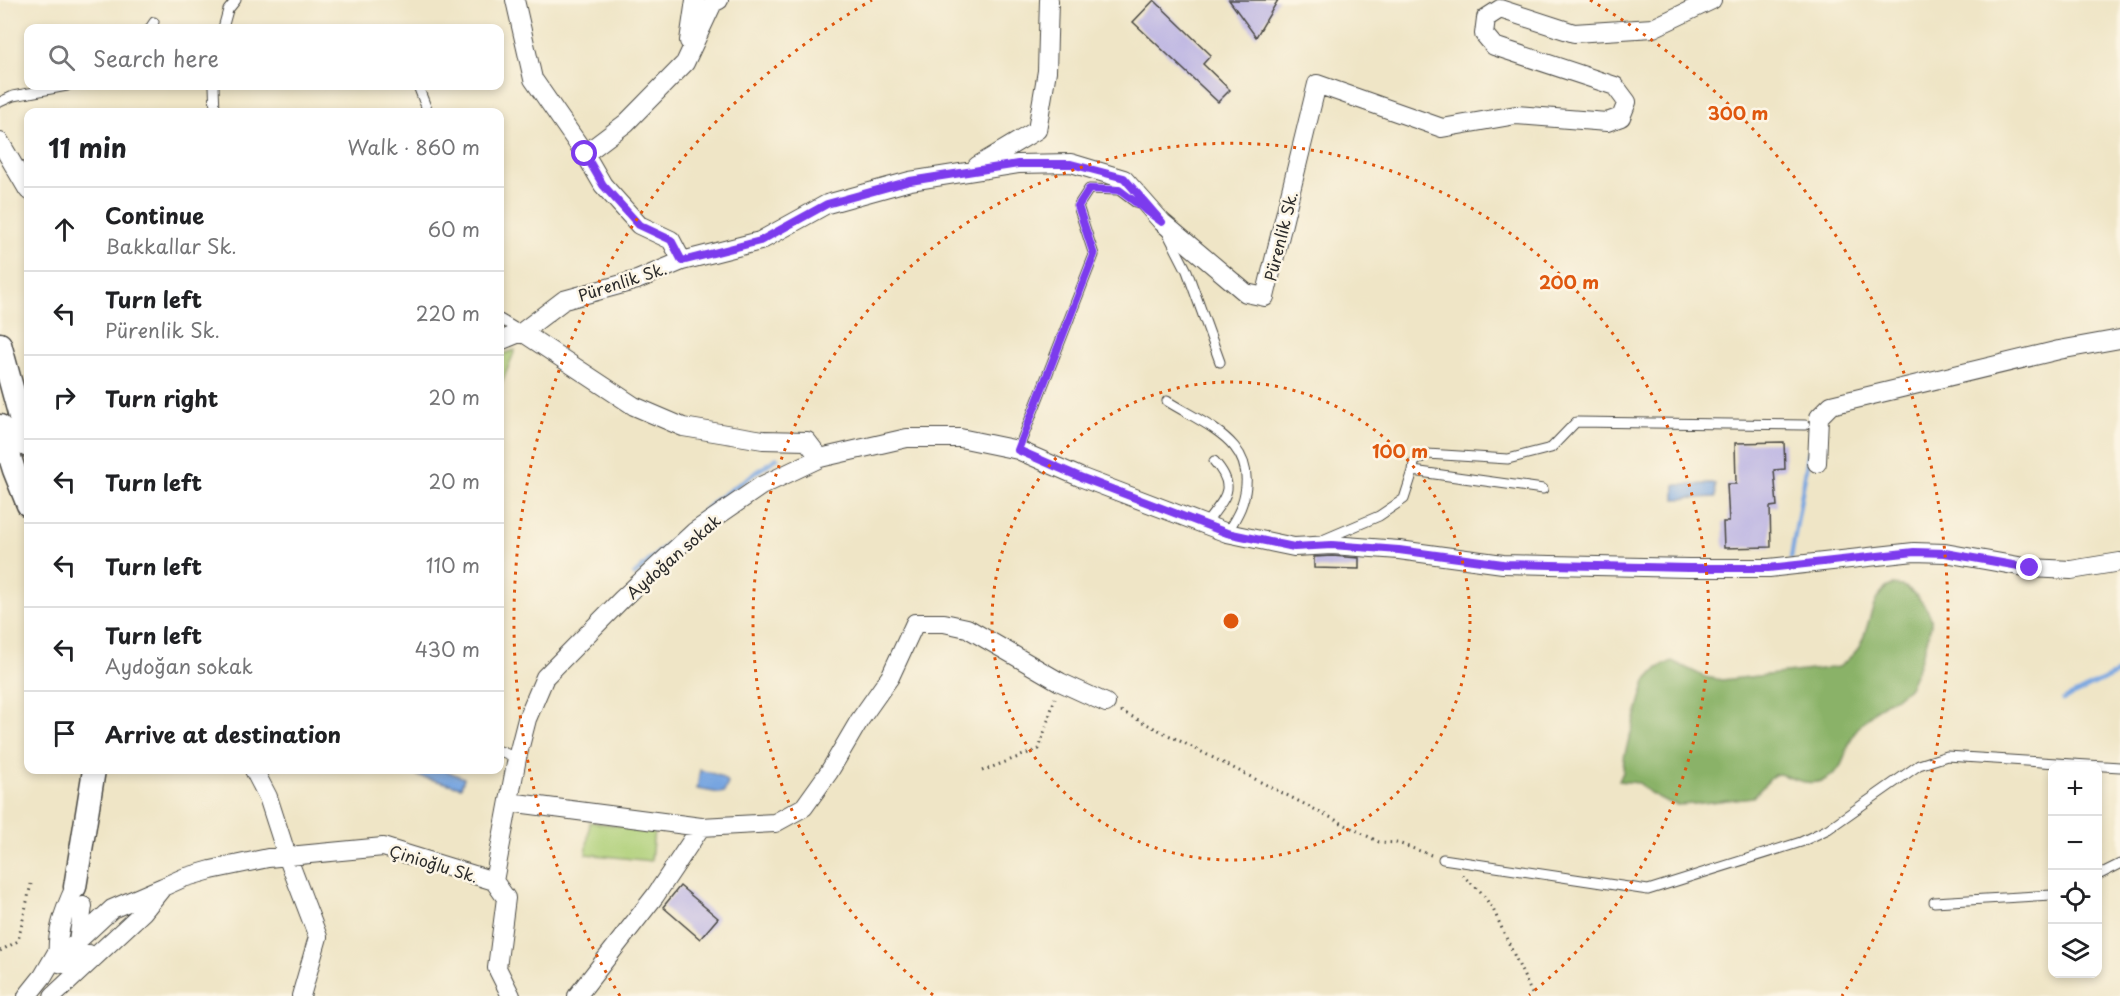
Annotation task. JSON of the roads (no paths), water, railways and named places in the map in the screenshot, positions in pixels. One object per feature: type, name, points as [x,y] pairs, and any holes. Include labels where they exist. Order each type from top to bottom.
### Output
[{"type":"street","points":[[515,0],[533,79],[585,154],[603,185],[639,225],[671,240],[682,261]]},
{"type":"street","points":[[685,63],[696,0]]},
{"type":"street","points":[[585,154],[626,123],[685,63],[713,3],[719,0]]},
{"type":"street","points":[[968,172],[1037,130],[1047,71],[1049,0]]},
{"type":"street","name":"Pürenlik Sk.","points":[[504,339],[522,332],[564,300],[637,280],[682,261],[760,241],[827,204],[910,181],[1018,164],[1071,164],[1124,178],[1162,222],[1246,293],[1265,297],[1317,84],[1442,128],[1516,115],[1607,122],[1621,117],[1627,102],[1615,86],[1494,46],[1484,34],[1486,18],[1500,9],[1574,33],[1653,27],[1712,0]]},
{"type":"street","points":[[0,141],[24,183]]},
{"type":"street","points":[[522,332],[634,406],[683,427],[763,440],[807,441],[820,458]]},
{"type":"street","points":[[1817,463],[1819,417],[1832,405],[2059,350],[2120,339]]},
{"type":"street","points":[[0,344],[24,431]]},
{"type":"street","points":[[0,426],[24,495]]},
{"type":"street","name":"Aydoğan sokak","points":[[494,881],[527,719],[545,677],[622,598],[704,526],[761,486],[820,458],[907,438],[960,438],[1018,450],[1080,477],[1227,533],[1294,547],[1332,545],[1399,550],[1503,564],[1689,568],[1768,568],[1914,552],[1945,553],[2030,568],[2071,570],[2120,562]]},
{"type":"street","points":[[509,802],[701,827],[775,822],[804,807],[829,772],[859,721],[890,677],[915,623],[945,623],[967,628],[1060,682],[1106,703]]},
{"type":"street","points":[[58,992],[73,963],[79,938],[79,897],[94,774]]},
{"type":"street","points":[[256,774],[268,797],[318,937],[301,996]]},
{"type":"street","points":[[577,996],[655,896],[701,827]]},
{"type":"street","name":"Çinioğlu Sk.","points":[[57,952],[69,949],[112,909],[183,878],[287,855],[383,848],[494,881],[506,898],[497,968],[511,996]]},
{"type":"street","points":[[58,992],[143,912],[163,887]]},
{"type":"street","points":[[79,897],[89,915],[99,920]]},
{"type":"street","points":[[79,897],[63,912],[57,952],[59,963],[67,965],[73,963],[118,935]]},
{"type":"street","points":[[27,996],[44,975],[57,952]]},
{"type":"lane","points":[[224,24],[228,10],[236,0]]},
{"type":"lane","points":[[0,102],[13,96],[45,90]]},
{"type":"lane","points":[[213,90],[214,108]]},
{"type":"lane","points":[[420,90],[426,108]]},
{"type":"lane","points":[[1018,450],[1094,255],[1078,206],[1089,189],[1119,190],[1162,222],[1187,271],[1220,362]]},
{"type":"lane","points":[[504,321],[522,332]]},
{"type":"lane","points":[[1167,401],[1222,435],[1239,451],[1246,465],[1247,486],[1242,506],[1227,533]]},
{"type":"lane","points":[[1294,547],[1335,536],[1379,516],[1404,499],[1414,462],[1427,454],[1508,459],[1551,448],[1576,422],[1805,425]]},
{"type":"lane","points":[[1205,525],[1229,487],[1226,474],[1214,461]]},
{"type":"lane","points":[[1413,471],[1543,489]]},
{"type":"lane","points":[[504,753],[518,758]]},
{"type":"lane","points":[[1443,859],[1648,890],[1801,842],[1828,830],[1919,765],[1947,756],[2120,767]]},
{"type":"lane","points":[[2102,873],[2120,864]]},
{"type":"lane","points":[[1934,902],[2048,896]]},
{"type":"water","points":[[1715,484],[1716,497],[1675,499],[1675,485]]},
{"type":"water","points":[[700,770],[715,774],[725,780],[728,783],[724,792],[697,789]]},
{"type":"water","points":[[417,774],[454,774],[464,778],[461,787]]},
{"type":"waterway","points":[[1791,558],[1809,451]]},
{"type":"waterway","points":[[634,575],[717,499],[777,458]]},
{"type":"waterway","points":[[2063,700],[2120,672]]}]
